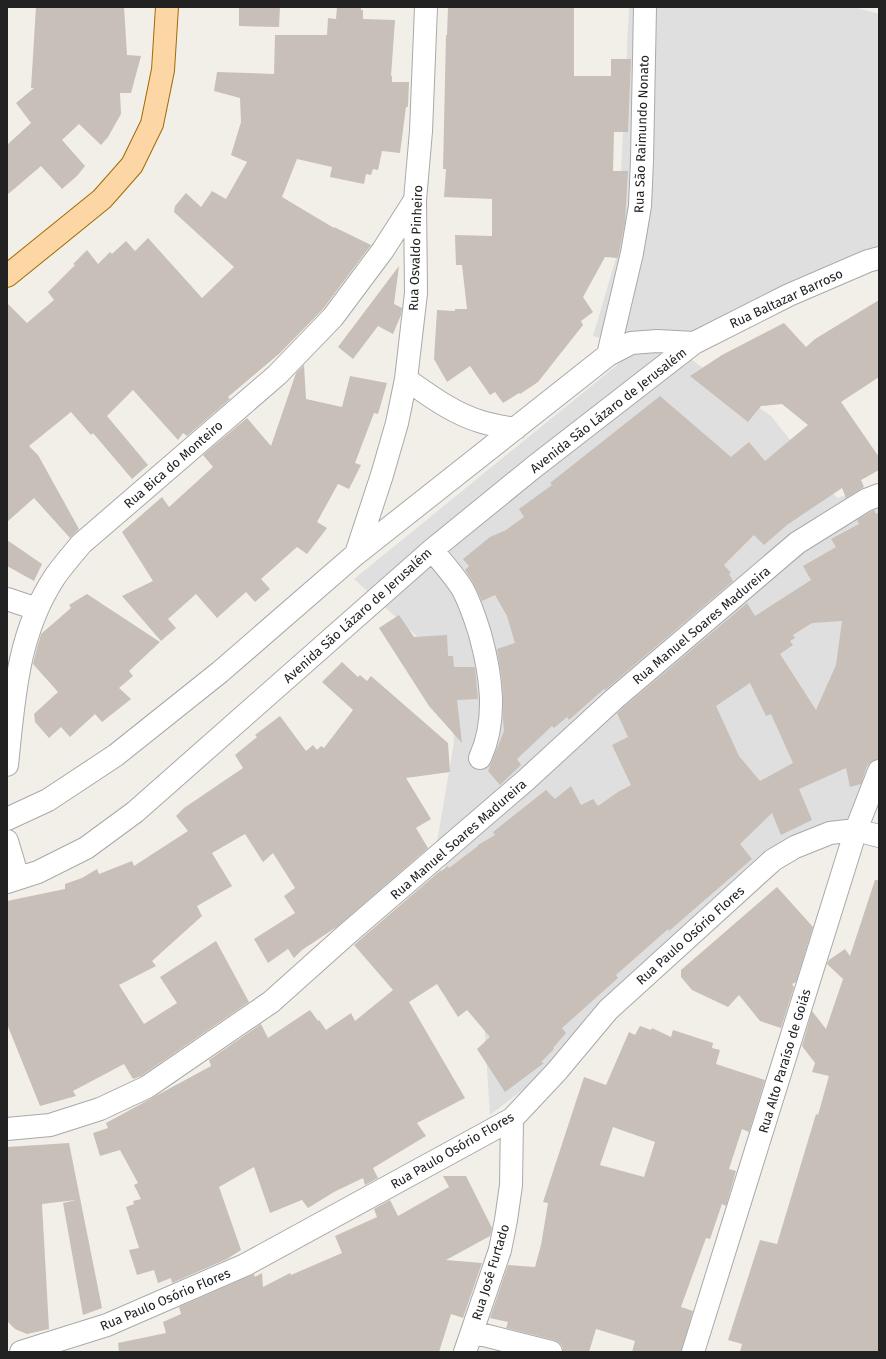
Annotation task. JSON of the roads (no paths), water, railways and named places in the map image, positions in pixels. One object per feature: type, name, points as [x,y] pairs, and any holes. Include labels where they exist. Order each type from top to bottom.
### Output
[{"type":"main road","points":[[7,276],[102,199],[132,165],[152,124],[163,70],[167,7]]},
{"type":"street","name":"Rua Osvaldo Pinheiro","points":[[356,554],[382,476],[406,379],[416,293],[415,200],[421,132],[426,7]]},
{"type":"street","name":"Rua São Raimundo Nonato","points":[[608,354],[632,253],[640,206],[645,7]]},
{"type":"street","name":"Rua Bica do Monteiro","points":[[7,765],[15,689],[25,639],[36,609],[54,577],[81,544],[277,375],[333,317],[383,250],[415,200]]},
{"type":"street","name":"Rua Baltazar Barroso","points":[[694,343],[789,295],[868,260],[879,258]]},
{"type":"street","name":"Avenida São Lázaro de Jerusalém","points":[[7,819],[48,800],[116,755],[220,672],[356,554],[608,354],[631,344],[657,341],[694,343]]},
{"type":"street","name":"Avenida São Lázaro de Jerusalém","points":[[13,880],[38,872],[86,848],[135,812],[432,550],[586,426],[694,343]]},
{"type":"street","points":[[406,379],[432,398],[458,413],[482,422],[515,429]]},
{"type":"street","name":"Rua Manuel Soares Madureira","points":[[7,1129],[50,1125],[100,1109],[141,1090],[271,1002],[347,934],[526,780],[612,700],[797,543],[866,500],[879,495]]},
{"type":"street","points":[[432,550],[462,588],[470,605],[483,647],[489,677],[492,706],[489,732],[480,758]]},
{"type":"street","points":[[7,599],[36,609]]},
{"type":"street","name":"Rua Alto Paraíso de Goiás","points":[[693,1352],[856,830],[879,771]]},
{"type":"street","name":"Rua Paulo Osório Flores","points":[[21,1352],[107,1325],[245,1265],[512,1119],[557,1071],[608,1010],[773,860],[795,847],[830,833],[856,830],[879,836]]},
{"type":"street","points":[[7,841],[13,880]]},
{"type":"street","name":"Rua José Furtado","points":[[468,1342],[500,1250],[506,1220],[510,1185],[512,1119]]},
{"type":"street","points":[[468,1342],[551,1352]]}]
